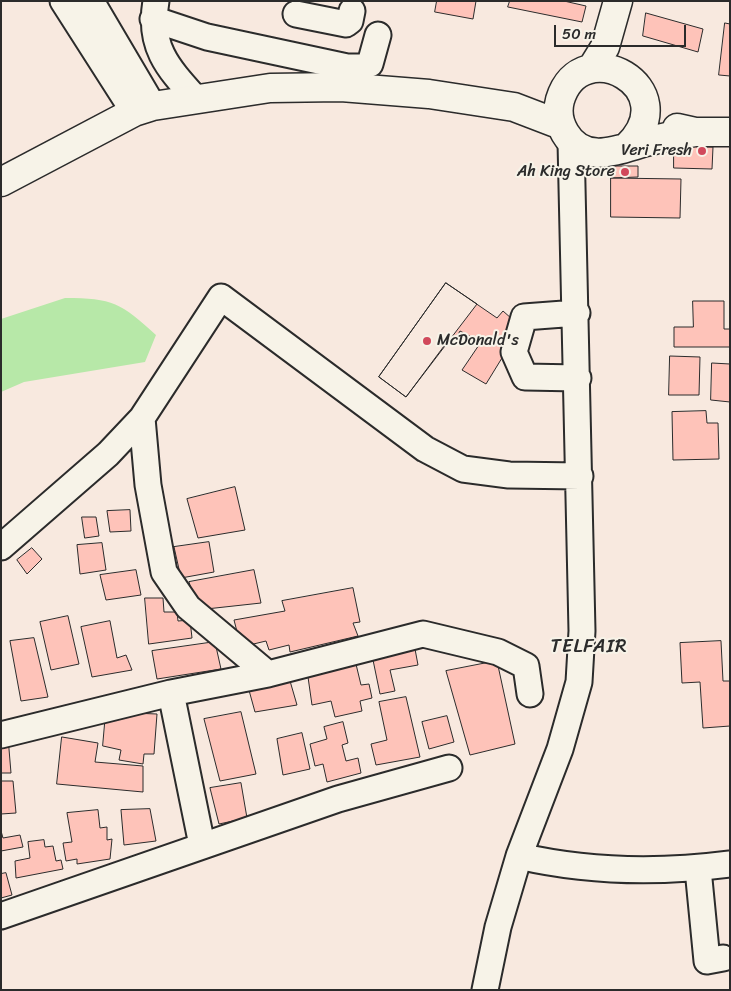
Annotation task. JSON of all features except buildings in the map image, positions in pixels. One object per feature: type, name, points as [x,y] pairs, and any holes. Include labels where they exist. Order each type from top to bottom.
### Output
[{"type":"main road","points":[[592,68],[605,47],[617,8]]},
{"type":"main road","points":[[617,8],[623,73]]},
{"type":"main road","points":[[575,140],[559,109],[562,93],[574,77],[592,68],[614,69],[623,73],[640,89],[646,111],[643,125],[637,137],[627,147]]},
{"type":"main road","points":[[1,182],[143,109],[196,99],[270,88],[341,87],[429,94],[514,107],[541,102],[562,93]]},
{"type":"main road","points":[[514,107],[604,154],[695,132],[730,132]]},
{"type":"main road","points":[[646,111],[665,125],[695,132]]},
{"type":"street","points":[[63,1],[143,109]]},
{"type":"street","points":[[91,1],[143,109]]},
{"type":"street","points":[[154,10],[207,37],[347,67],[367,66],[372,60],[378,35]]},
{"type":"street","points":[[154,10],[163,60],[196,99]]},
{"type":"street","points":[[294,56],[299,14],[346,24],[350,21],[352,12]]},
{"type":"street","points":[[485,990],[498,927],[519,856],[560,749],[579,682],[582,631],[580,476],[577,314],[572,199],[575,140]]},
{"type":"street","points":[[1,547],[108,454],[142,418],[221,297],[425,449],[463,469],[509,475],[580,476]]},
{"type":"street","points":[[577,314],[524,316],[514,352],[525,377],[578,378]]},
{"type":"street","points":[[142,418],[148,485],[164,572],[188,607],[268,674]]},
{"type":"street","points":[[1,735],[171,694],[268,674],[423,634],[498,652],[526,666],[530,694]]},
{"type":"street","points":[[171,694],[202,845]]},
{"type":"street","points":[[1,916],[338,799],[449,768]]},
{"type":"street","points":[[519,856],[548,863],[616,870],[698,869],[730,864]]},
{"type":"street","points":[[698,869],[706,961]]},
{"type":"green space","points":[[65,298],[106,301],[115,304],[134,316],[156,335],[145,362],[24,382],[1,392],[1,319]]},
{"type":"place","name":"Veri Fresh","points":[[702,151]]},
{"type":"place","name":"Ah King Store","points":[[625,172]]},
{"type":"place","name":"McDonald's","points":[[427,341]]},
{"type":"district","name":"TELFAIR","points":[[589,647]]}]
